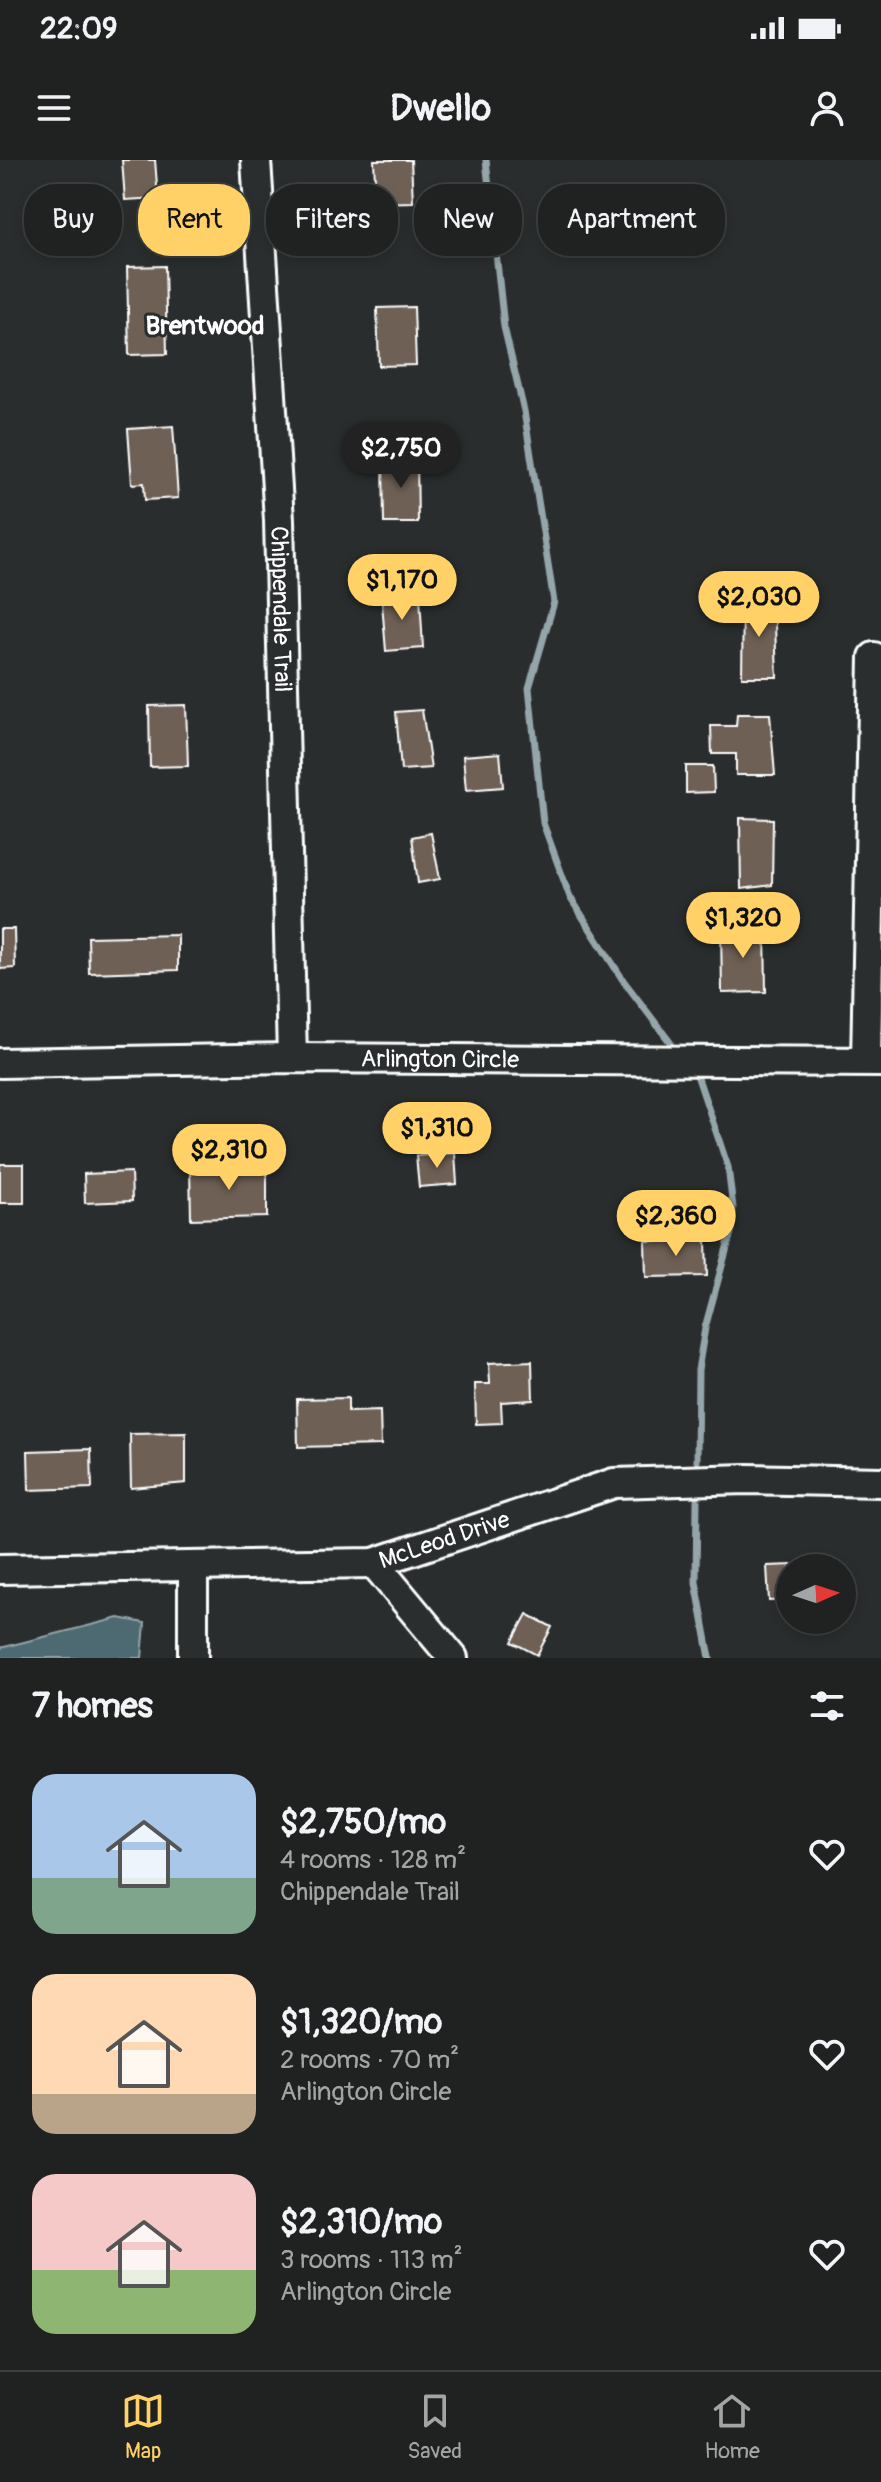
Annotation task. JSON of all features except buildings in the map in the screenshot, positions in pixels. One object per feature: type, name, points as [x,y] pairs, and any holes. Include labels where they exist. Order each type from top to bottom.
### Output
[{"type":"street","name":"Chippendale Trail","points":[[256,160],[279,520],[292,1058]]},
{"type":"street","points":[[874,657],[874,1062]]},
{"type":"street","name":"Arlington Circle","points":[[0,1063],[292,1058],[874,1062]]},
{"type":"street","name":"McLeod Drive","points":[[0,1569],[374,1563],[614,1483],[747,1479],[881,1482]]},
{"type":"street","points":[[374,1563],[453,1658]]},
{"type":"street","points":[[193,1566],[193,1658]]},
{"type":"water","points":[[119,1618],[145,1623],[142,1658],[0,1658],[0,1648]]},
{"type":"waterway","points":[[486,160],[504,327],[524,411],[554,602],[529,688],[543,823],[570,897],[623,980],[670,1042]]},
{"type":"waterway","points":[[697,1461],[698,1370],[705,1328],[732,1229],[733,1208],[728,1167],[698,1078]]},
{"type":"waterway","points":[[697,1500],[696,1582],[710,1658]]},
{"type":"district","name":"Brentwood","points":[[205,325]]}]
